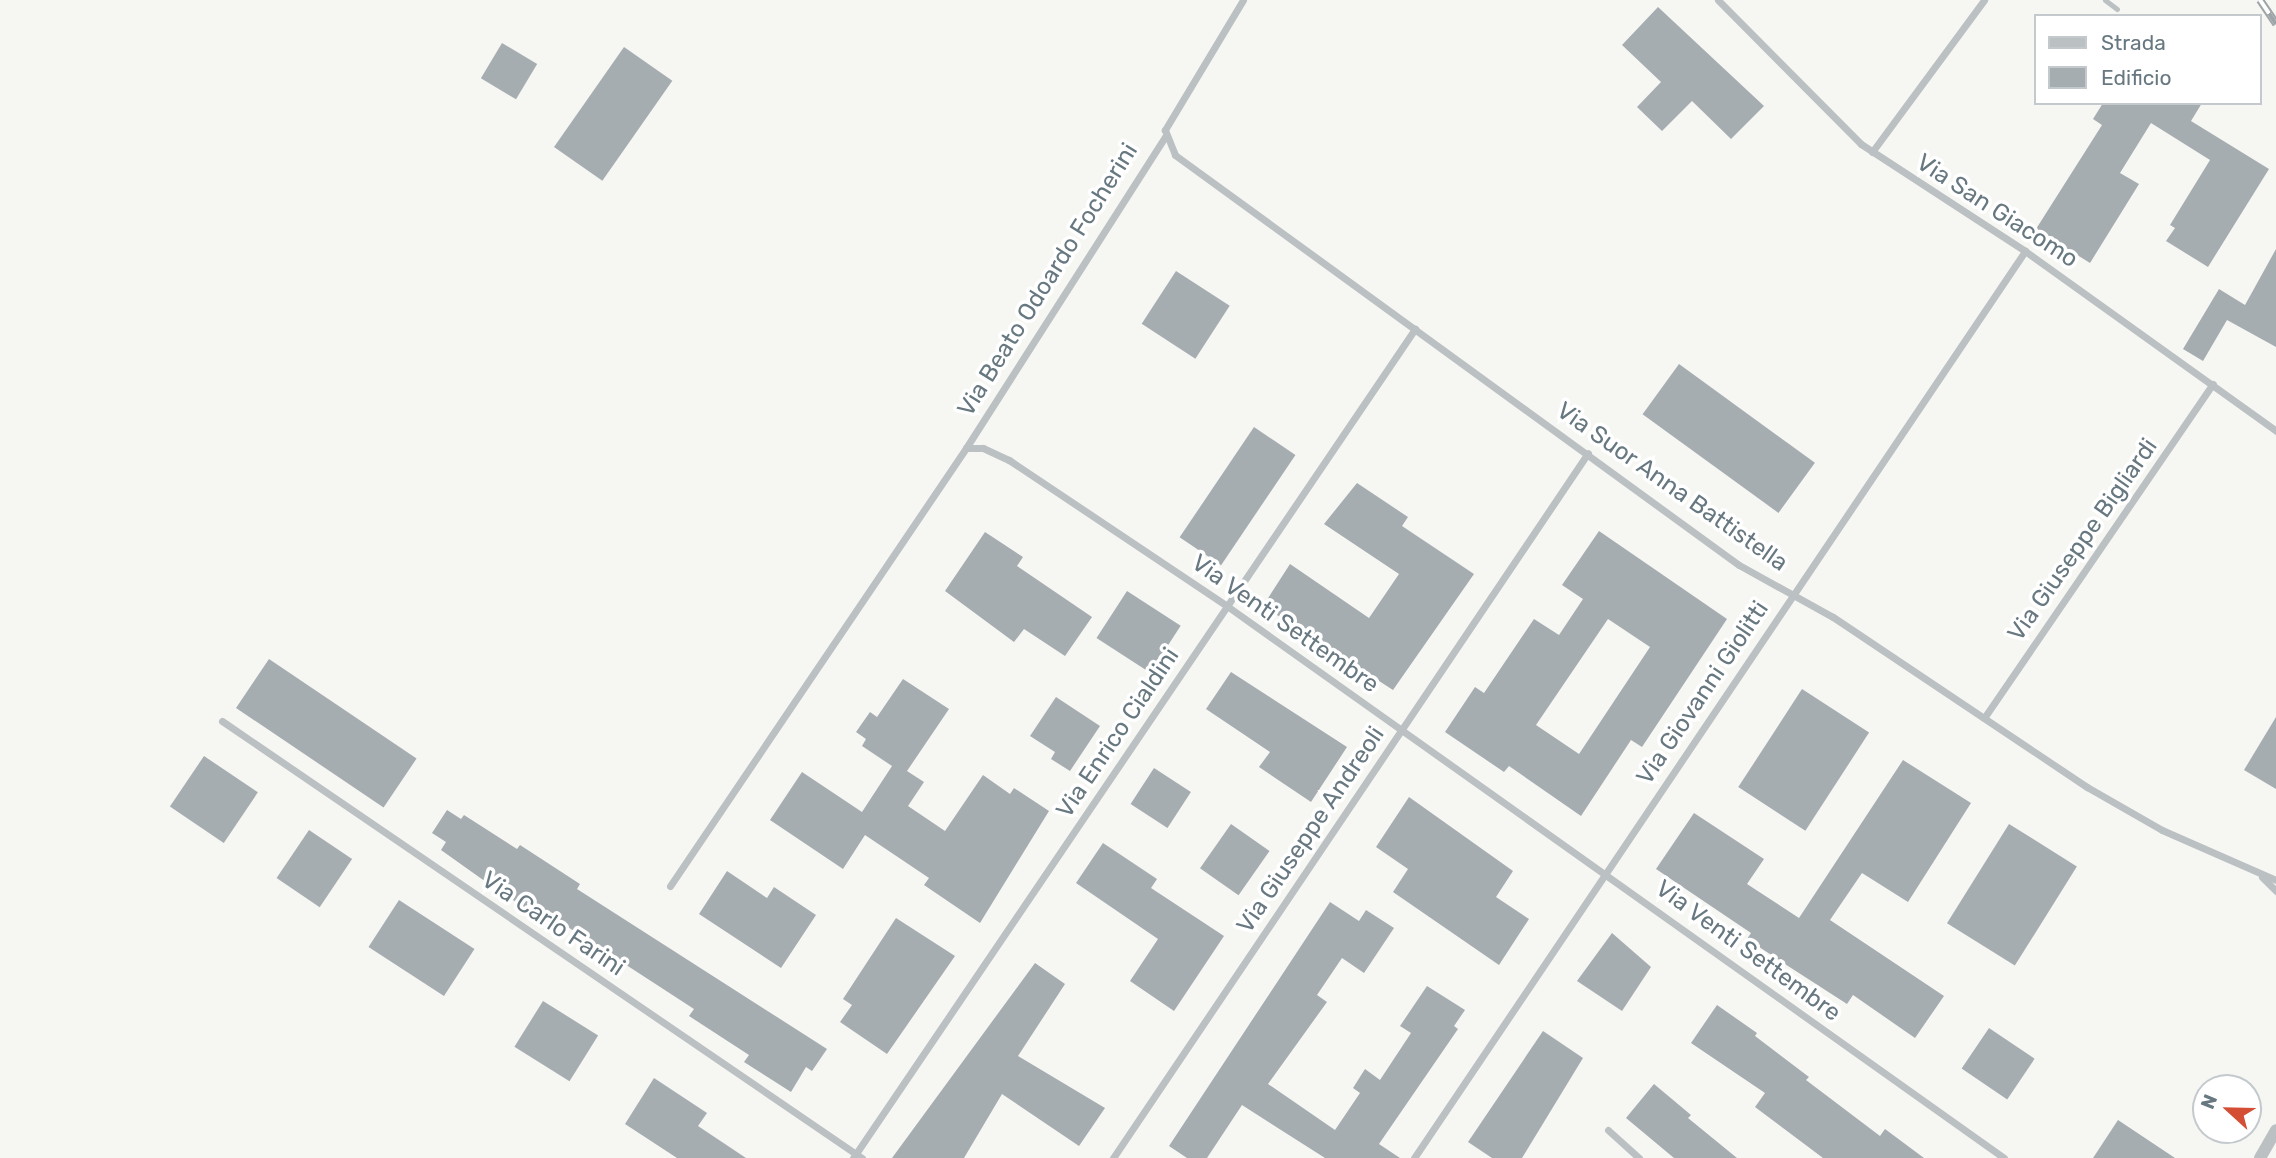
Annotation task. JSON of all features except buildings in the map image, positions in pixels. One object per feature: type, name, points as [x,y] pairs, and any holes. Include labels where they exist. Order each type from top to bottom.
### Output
[{"type":"street","name":"Via Beato Odoardo Focherini","points":[[966,448],[1165,133],[1243,0]]},
{"type":"street","name":"Via San Giacomo","points":[[1717,0],[1839,126],[1872,152],[2025,251],[2276,431]]},
{"type":"street","points":[[1872,152],[1984,0]]},
{"type":"street","name":"Via Suor Anna Battistella","points":[[1165,133],[1175,155],[1739,565],[1793,596],[2087,787],[2162,830],[2261,876]]},
{"type":"street","name":"Via Giovanni Giolitti","points":[[1414,1158],[2025,251]]},
{"type":"street","name":"Via Enrico Cialdini","points":[[857,1156],[1415,329]]},
{"type":"street","name":"Via Giuseppe Bigliardi","points":[[1984,718],[2213,384]]},
{"type":"street","points":[[670,887],[966,448]]},
{"type":"street","name":"Via Venti Settembre","points":[[966,448],[983,448],[1009,460],[1227,606],[1605,871],[2004,1158]]},
{"type":"street","name":"Via Giuseppe Andreoli","points":[[1113,1158],[1588,453]]},
{"type":"street","name":"Via Carlo Farini","points":[[222,721],[857,1156]]},
{"type":"street","points":[[2261,876],[2276,880]]},
{"type":"street","points":[[2261,876],[2276,891]]},
{"type":"street","points":[[1608,1130],[1639,1158]]},
{"type":"street","points":[[2260,1158],[2276,1130]]},
{"type":"lane","points":[[2105,0],[2117,9]]},
{"type":"railway","points":[[2260,0],[2276,24]]}]
